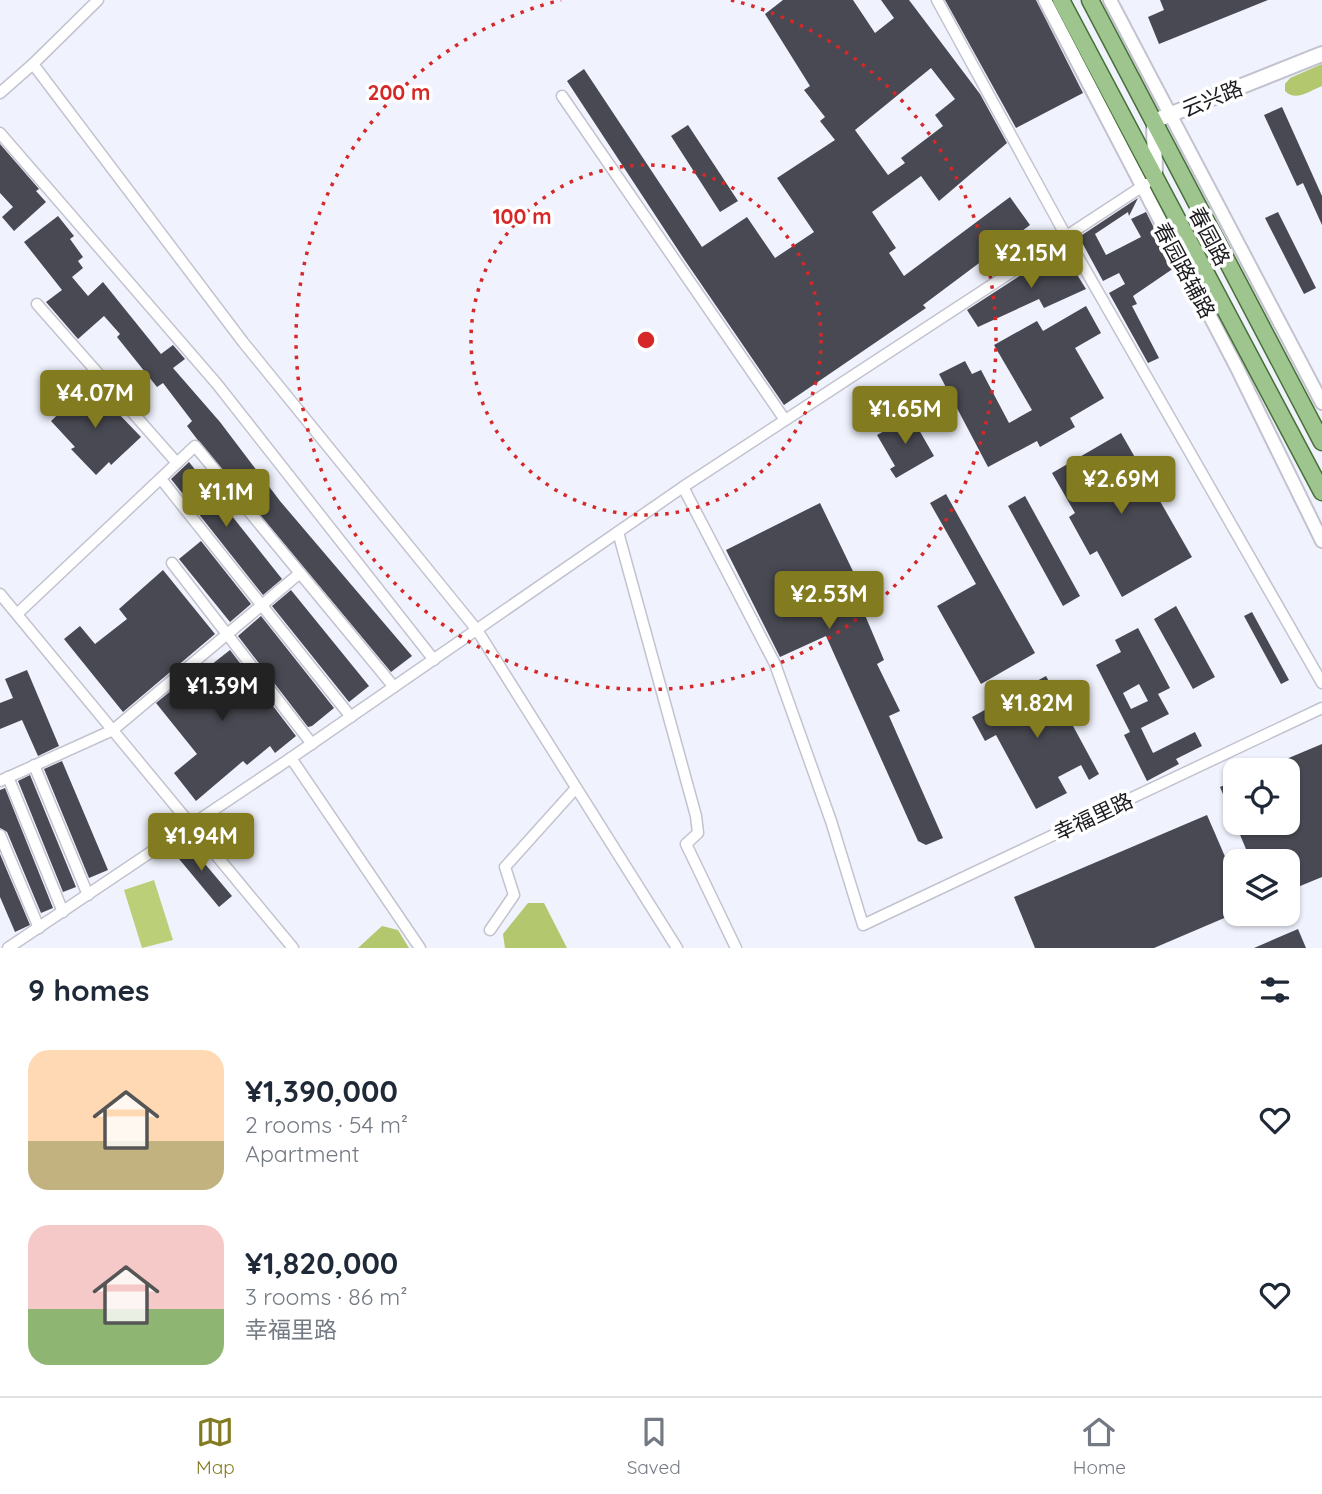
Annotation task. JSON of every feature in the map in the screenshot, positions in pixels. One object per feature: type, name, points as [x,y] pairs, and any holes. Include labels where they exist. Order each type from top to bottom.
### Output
[{"type":"main road","name":"春园路","points":[[1061,0],[1148,182],[1322,492]]},
{"type":"main road","name":"春园路","points":[[1090,0],[1322,442]]},
{"type":"main road","name":"云兴路","points":[[1148,182],[1154,121],[1322,54]]},
{"type":"street","points":[[0,93],[98,0]]},
{"type":"street","points":[[937,0],[1066,236],[1322,683]]},
{"type":"street","name":"春园路辅路","points":[[1045,0],[1148,182],[1322,541]]},
{"type":"street","points":[[1110,0],[1322,403]]},
{"type":"street","points":[[33,64],[243,342],[477,630],[677,948]]},
{"type":"street","points":[[562,96],[785,420]]},
{"type":"street","points":[[0,133],[217,384],[434,660]]},
{"type":"street","points":[[8,948],[312,744],[683,487],[1148,182]]},
{"type":"street","points":[[37,304],[177,463]]},
{"type":"street","points":[[17,614],[195,446],[394,687]]},
{"type":"street","points":[[161,479],[351,717]]},
{"type":"street","name":"幸福里路","points":[[683,487],[775,664],[831,821],[863,925],[1322,708]]},
{"type":"street","points":[[618,532],[696,816],[698,833],[686,844],[736,948]]},
{"type":"street","points":[[172,563],[312,744]]},
{"type":"street","points":[[63,912],[4,779],[113,730],[300,573]]},
{"type":"street","points":[[0,594],[293,948]]},
{"type":"street","points":[[291,758],[420,948]]},
{"type":"street","points":[[34,765],[88,895]]},
{"type":"street","points":[[489,930],[514,895],[505,867],[576,788]]},
{"type":"street","points":[[0,835],[40,928]]},
{"type":"green space","points":[[1322,64],[1322,86],[1298,96],[1285,91],[1285,84],[1290,78]]},
{"type":"green space","points":[[154,880],[173,940],[142,948],[124,890]]},
{"type":"green space","points":[[528,903],[544,903],[567,948],[505,948],[503,934]]},
{"type":"green space","points":[[382,926],[398,930],[409,948],[358,948]]},
{"type":"building","points":[[783,0],[853,0],[875,33],[894,18],[881,0],[909,0],[980,94],[1007,143],[939,201],[921,176],[872,212],[896,248],[889,253],[904,276],[1010,197],[1030,225],[923,305],[926,308],[784,405],[567,81],[584,69],[702,247],[747,217],[775,258],[814,232],[777,178],[835,140],[820,121],[825,117],[804,90],[810,86],[765,14]],"holes":[[[931,68],[955,99],[935,115],[943,126],[901,158],[905,163],[888,175],[855,130]]]},
{"type":"building","points":[[945,0],[1036,0],[1083,93],[1016,128]]},
{"type":"building","points":[[1160,0],[1268,0],[1159,44],[1148,17],[1164,10]]},
{"type":"building","points":[[1282,107],[1322,196],[1322,225],[1303,183],[1297,186],[1264,115]]},
{"type":"building","points":[[688,125],[738,201],[720,212],[671,136]]},
{"type":"building","points":[[0,144],[39,189],[36,191],[46,202],[14,231],[2,217],[13,207],[0,193]]},
{"type":"building","points":[[1138,198],[1129,216],[1128,212],[1095,234],[1106,255],[1141,237],[1131,219],[1146,212],[1174,268],[1133,296],[1137,304],[1132,306],[1159,358],[1148,363],[1109,293],[1125,284],[1119,273],[1103,281],[1079,237]]},
{"type":"building","points":[[1278,212],[1316,288],[1304,294],[1265,218]]},
{"type":"building","points":[[58,216],[74,236],[70,239],[83,257],[78,261],[83,268],[72,277],[88,296],[103,282],[161,354],[173,345],[185,359],[173,368],[220,422],[280,501],[412,656],[391,672],[197,439],[187,426],[192,421],[163,383],[157,387],[117,337],[120,334],[104,316],[78,339],[46,302],[62,290],[24,242]]},
{"type":"building","points":[[1061,249],[1086,289],[1044,308],[1039,299],[978,327],[967,310]]},
{"type":"building","points":[[1086,306],[1101,333],[1075,348],[1104,398],[1070,418],[1075,427],[1040,447],[1037,441],[988,467],[939,374],[965,361],[972,374],[981,370],[1009,423],[1032,410],[994,345],[1037,321],[1043,331]]},
{"type":"building","points":[[90,384],[141,437],[96,475],[71,449],[75,447],[51,421]]},
{"type":"building","points":[[911,416],[934,456],[896,478],[890,469],[895,466],[877,435]]},
{"type":"building","points":[[1121,433],[1192,557],[1122,597],[1097,551],[1090,555],[1069,517],[1075,513],[1052,473]]},
{"type":"building","points":[[189,462],[282,579],[263,595],[171,479]]},
{"type":"building","points":[[946,494],[1035,653],[981,684],[937,606],[976,584],[930,503]]},
{"type":"building","points":[[1025,496],[1080,596],[1063,606],[1008,506]]},
{"type":"building","points":[[820,503],[863,592],[856,594],[884,660],[877,664],[900,711],[889,716],[943,838],[926,845],[918,841],[826,636],[780,657],[726,550]]},
{"type":"building","points":[[201,541],[251,604],[230,622],[179,559]]},
{"type":"building","points":[[163,570],[215,634],[123,712],[64,639],[80,626],[95,644],[127,619],[119,609]]},
{"type":"building","points":[[291,590],[369,686],[349,702],[272,606]]},
{"type":"building","points":[[1176,606],[1215,677],[1193,689],[1154,619]]},
{"type":"building","points":[[1252,612],[1289,680],[1281,684],[1244,616]]},
{"type":"building","points":[[261,616],[334,708],[312,726],[308,727],[238,636]]},
{"type":"building","points":[[1138,628],[1170,688],[1158,694],[1169,714],[1141,728],[1153,753],[1195,732],[1202,746],[1176,759],[1179,764],[1147,781],[1124,735],[1130,732],[1096,665],[1121,652],[1115,640]],"holes":[[[1139,684],[1148,701],[1131,709],[1123,693]]]},
{"type":"building","points":[[230,650],[296,736],[275,753],[270,746],[247,765],[243,761],[196,801],[174,773],[197,754],[156,703],[194,672],[197,676]]},
{"type":"building","points":[[27,670],[59,746],[38,756],[22,720],[0,729],[0,703],[13,698],[5,679]]},
{"type":"building","points":[[1046,676],[1099,774],[1089,780],[1081,765],[1058,777],[1067,793],[1036,809],[996,735],[985,741],[972,717]]},
{"type":"building","points":[[1322,744],[1322,877],[1300,886],[1300,849],[1246,849],[1240,835],[1300,835],[1300,758],[1289,758]]},
{"type":"building","points":[[62,761],[108,870],[89,878],[44,769]]},
{"type":"building","points":[[30,775],[76,887],[63,892],[18,781]]},
{"type":"building","points":[[5,788],[53,908],[41,913],[7,832],[0,828],[0,790]]},
{"type":"building","points":[[1207,815],[1223,852],[1223,919],[1154,948],[1035,948],[1014,897]]},
{"type":"building","points":[[184,839],[232,896],[219,907],[170,848]]},
{"type":"building","points":[[0,854],[30,925],[15,932],[0,897]]},
{"type":"building","points":[[1298,929],[1306,948],[1254,948]]}]
